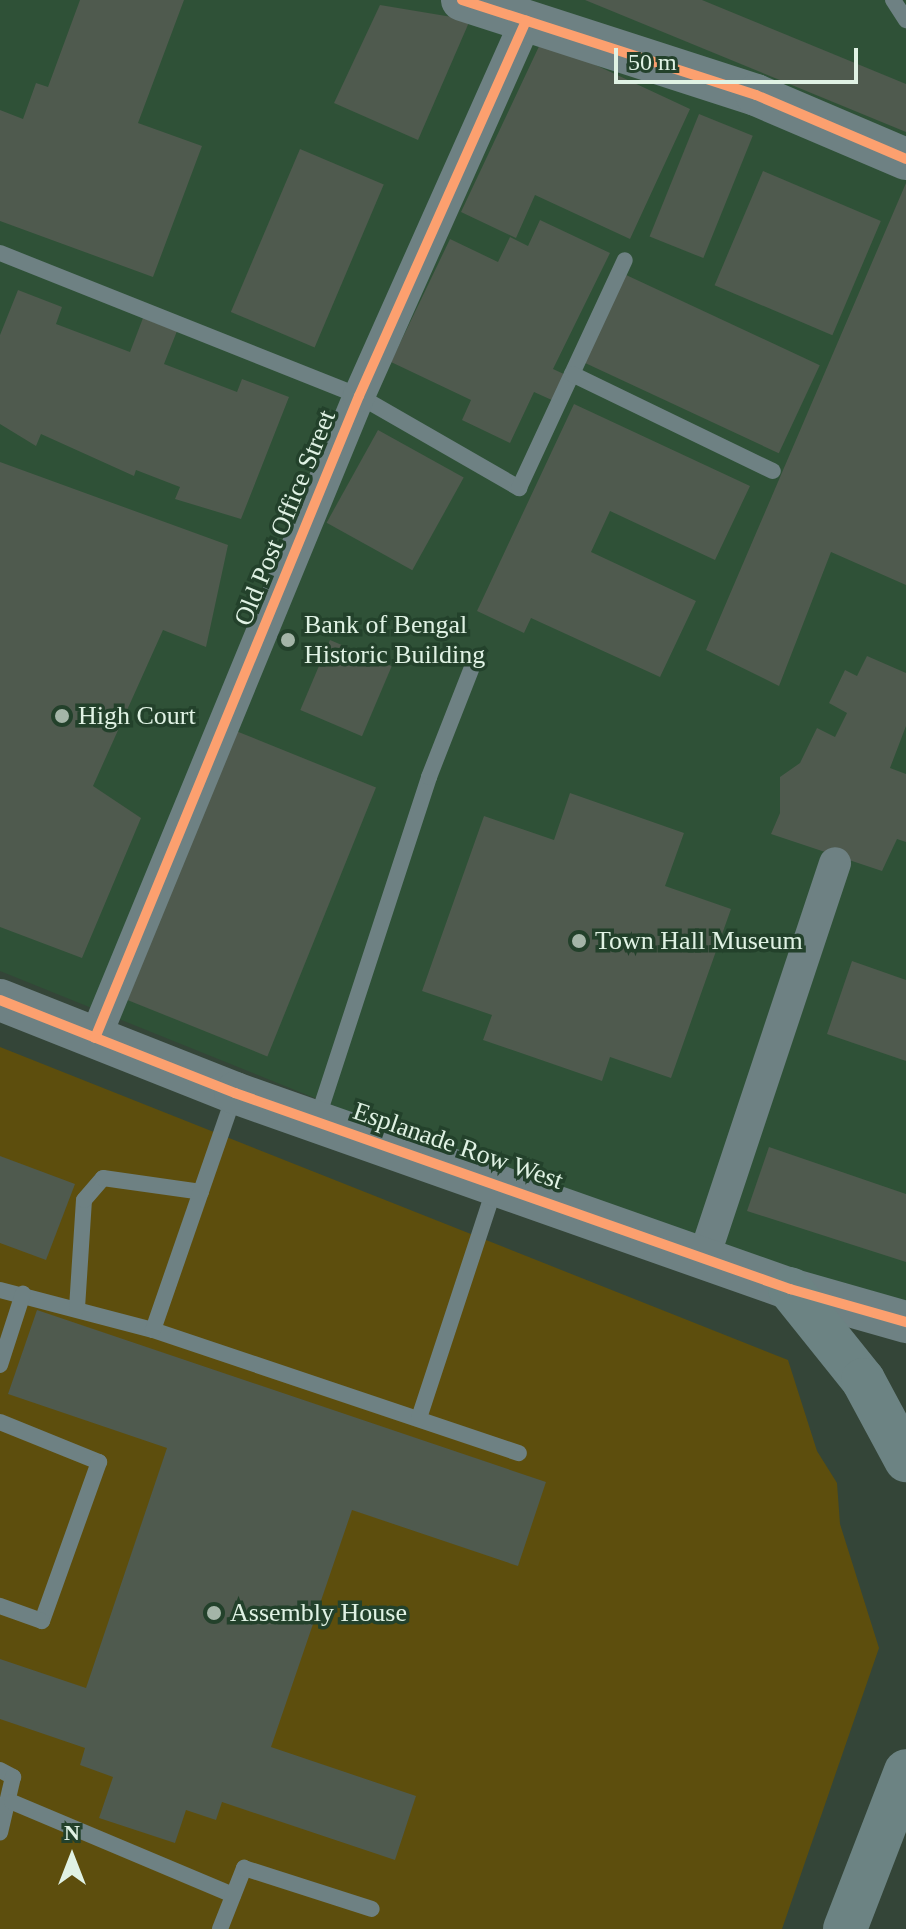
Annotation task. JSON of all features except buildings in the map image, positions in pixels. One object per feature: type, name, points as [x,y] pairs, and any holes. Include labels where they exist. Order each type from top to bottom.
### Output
[{"type":"main road","points":[[790,1289],[863,1380],[906,1460]]},
{"type":"main road","points":[[845,1929],[906,1771]]},
{"type":"street","points":[[462,0],[756,95],[906,159]]},
{"type":"street","name":"Old Post Office Street","points":[[95,1038],[359,396],[526,21]]},
{"type":"street","points":[[704,1257],[835,863]]},
{"type":"street","name":"Esplanade Row West","points":[[0,1000],[235,1093],[790,1289],[906,1322]]},
{"type":"lane","points":[[893,0],[906,20]]},
{"type":"lane","points":[[0,253],[359,396],[519,488],[625,260]]},
{"type":"lane","points":[[572,374],[773,471]]},
{"type":"lane","points":[[317,1120],[476,657]]},
{"type":"lane","points":[[153,1330],[235,1093]]},
{"type":"lane","points":[[77,1308],[84,1200],[103,1178],[201,1192]]},
{"type":"lane","points":[[419,1418],[496,1183]]},
{"type":"lane","points":[[0,1290],[153,1330],[519,1453]]},
{"type":"lane","points":[[0,1365],[23,1294]]},
{"type":"lane","points":[[0,1422],[99,1462],[42,1621],[0,1606]]},
{"type":"lane","points":[[0,1770],[13,1777],[12,1802],[0,1833]]},
{"type":"lane","points":[[12,1802],[233,1895]]},
{"type":"lane","points":[[220,1929],[244,1868],[372,1909]]},
{"type":"shaded area","points":[[0,0],[906,0],[906,1317],[842,1311],[0,971]]},
{"type":"shaded area","points":[[0,1047],[788,1360],[817,1451],[837,1483],[840,1524],[879,1648],[782,1929],[0,1929]]},
{"type":"cycle path","points":[[462,0],[756,95],[906,159]]},
{"type":"cycle path","points":[[95,1038],[359,396],[526,21]]},
{"type":"cycle path","points":[[0,1000],[235,1093],[790,1289],[906,1322]]},
{"type":"place","name":"Bank of Bengal Historic Building","points":[[288,640]]},
{"type":"place","name":"High Court","points":[[62,716]]},
{"type":"place","name":"Town Hall Museum","points":[[579,941]]},
{"type":"place","name":"Assembly House","points":[[214,1613]]}]
